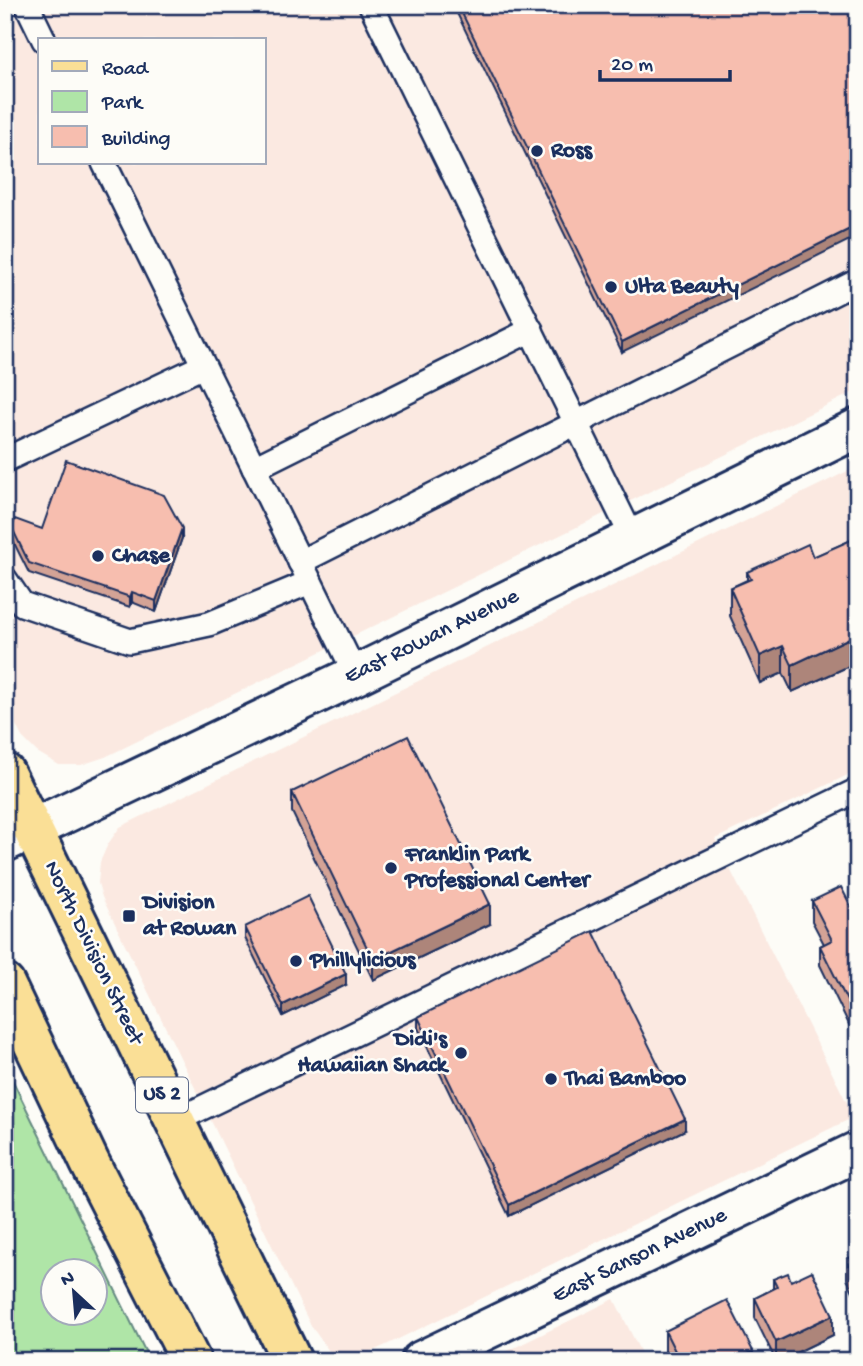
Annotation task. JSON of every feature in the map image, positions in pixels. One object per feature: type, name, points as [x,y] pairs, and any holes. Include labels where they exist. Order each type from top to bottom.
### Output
[{"type":"main road","name":"North Division Street","points":[[5,773],[19,835],[175,1121],[292,1361]]},
{"type":"main road","points":[[5,984],[90,1163],[191,1361]]},
{"type":"street","name":"East Rowan Avenue","points":[[19,835],[356,675],[858,428]]},
{"type":"street","name":"East Sanson Avenue","points":[[421,1361],[858,1151]]},
{"type":"lane","points":[[27,5],[43,38]]},
{"type":"lane","points":[[371,5],[633,539]]},
{"type":"lane","points":[[104,164],[356,675]]},
{"type":"lane","points":[[5,579],[22,604],[130,641],[209,624],[577,423],[858,281]]},
{"type":"lane","points":[[254,468],[531,330]]},
{"type":"lane","points":[[5,460],[204,366]]},
{"type":"lane","points":[[175,1121],[858,790]]},
{"type":"shaded area","points":[[5,5],[858,5],[858,390],[105,757],[81,765],[59,765],[37,752],[22,737],[5,703]]},
{"type":"shaded area","points":[[858,466],[858,770],[715,839],[854,1117],[384,1346],[359,1357],[343,1357],[329,1351],[311,1326],[102,897],[98,883],[100,862],[108,844],[120,827]]},
{"type":"shaded area","points":[[614,1299],[645,1361],[487,1361]]},
{"type":"green space","points":[[5,1065],[100,1258],[38,1258],[38,1328],[108,1328],[108,1275],[150,1361],[5,1361]]},
{"type":"building","points":[[458,5],[858,5],[858,225],[622,342]]},
{"type":"building","name":"Chase","points":[[66,460],[164,495],[182,528],[156,601],[132,592],[130,597],[29,563],[12,528],[15,519],[42,529]]},
{"type":"building","points":[[858,537],[858,634],[792,665],[783,646],[760,656],[730,588],[751,579],[747,572],[808,544],[813,557]]},
{"type":"building","name":"Franklin Park Professional Center","points":[[408,736],[490,904],[373,960],[292,792]]},
{"type":"building","points":[[841,887],[858,920],[858,1023],[820,946],[832,940],[812,901]]},
{"type":"building","name":"Phillylicious","points":[[308,896],[346,974],[283,1005],[245,927]]},
{"type":"building","name":"Thai Bamboo","points":[[593,931],[685,1119],[509,1205],[418,1017]]},
{"type":"building","points":[[858,1254],[858,1282],[847,1259]]},
{"type":"building","points":[[812,1271],[833,1315],[776,1342],[755,1298],[777,1287],[773,1279],[788,1273],[791,1281]]},
{"type":"building","points":[[727,1300],[753,1351],[733,1361],[680,1361],[665,1331]]},
{"type":"place","name":"Ross","points":[[537,151]]},
{"type":"place","name":"Ulta Beauty","points":[[611,287]]},
{"type":"place","name":"Chase","points":[[98,556]]},
{"type":"place","name":"Franklin Park Professional Center","points":[[391,868]]},
{"type":"place","name":"Division at Rowan","points":[[129,916]]},
{"type":"place","name":"Phillylicious","points":[[296,961]]},
{"type":"place","name":"Didi's Hawaiian Shack","points":[[461,1053]]},
{"type":"place","name":"Thai Bamboo","points":[[551,1079]]}]
